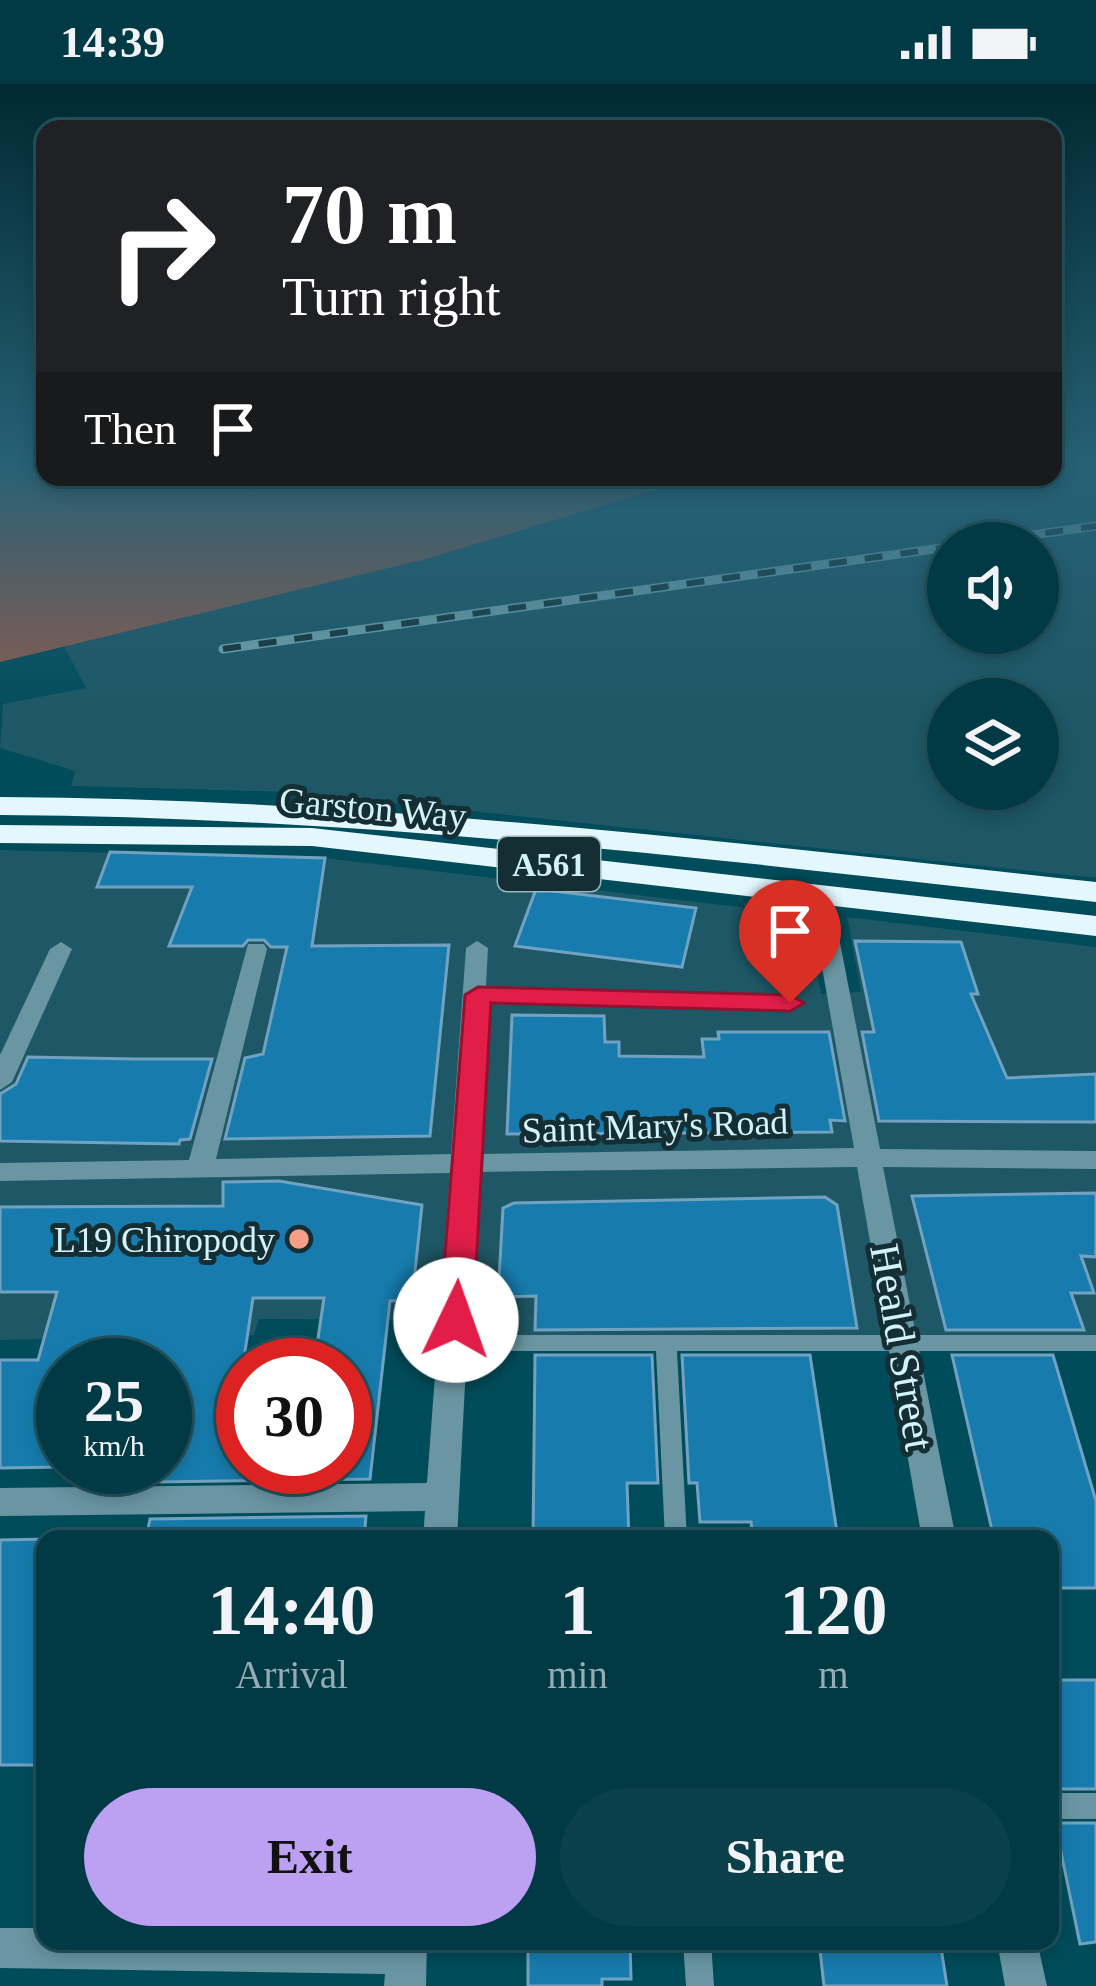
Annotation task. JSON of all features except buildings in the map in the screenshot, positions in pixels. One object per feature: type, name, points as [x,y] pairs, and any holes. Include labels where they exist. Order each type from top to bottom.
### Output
[{"type":"highway","name":"Garston Way","points":[[0,806],[132,804],[302,812],[1096,892]]},
{"type":"highway","name":"Garston Way","points":[[0,834],[312,837],[1096,926]]},
{"type":"street","name":"Heald Street","points":[[825,922],[937,1530]]},
{"type":"street","points":[[441,1530],[478,948]]},
{"type":"street","points":[[0,1082],[61,949]]},
{"type":"street","points":[[200,1170],[256,949]]},
{"type":"street","name":"Saint Mary's Road","points":[[0,1172],[465,1166],[869,1154],[1096,1160]]},
{"type":"street","points":[[0,1502],[443,1497]]},
{"type":"street","points":[[0,1948],[36,1949]]},
{"type":"street","points":[[68,1950],[407,1960]]},
{"type":"street","points":[[1019,1950],[1026,1986]]},
{"type":"lane","points":[[478,995],[790,1003]]},
{"type":"lane","points":[[666,1342],[676,1530]]},
{"type":"lane","points":[[455,1343],[1095,1346]]},
{"type":"lane","points":[[1059,1806],[1096,1806]]},
{"type":"lane","points":[[698,1950],[700,1986]]},
{"type":"shaded area","points":[[0,551],[453,551],[426,559],[0,662]]},
{"type":"shaded area","points":[[453,551],[927,551],[927,654],[1059,654],[1059,551],[1096,551],[1096,878],[293,792],[71,786],[75,771],[0,748],[3,704],[86,688],[64,646]]},
{"type":"shaded area","points":[[0,850],[325,858],[806,915],[821,994],[861,992],[847,917],[1096,947],[1096,1342],[456,1343],[455,1320],[259,1319],[254,1335],[0,1340]]},
{"type":"railway","points":[[223,649],[921,551]]},
{"type":"place","name":"L19 Chiropody","points":[[299,1239]]},
{"type":"route","points":[[456,1320],[478,995],[790,1003]]}]
